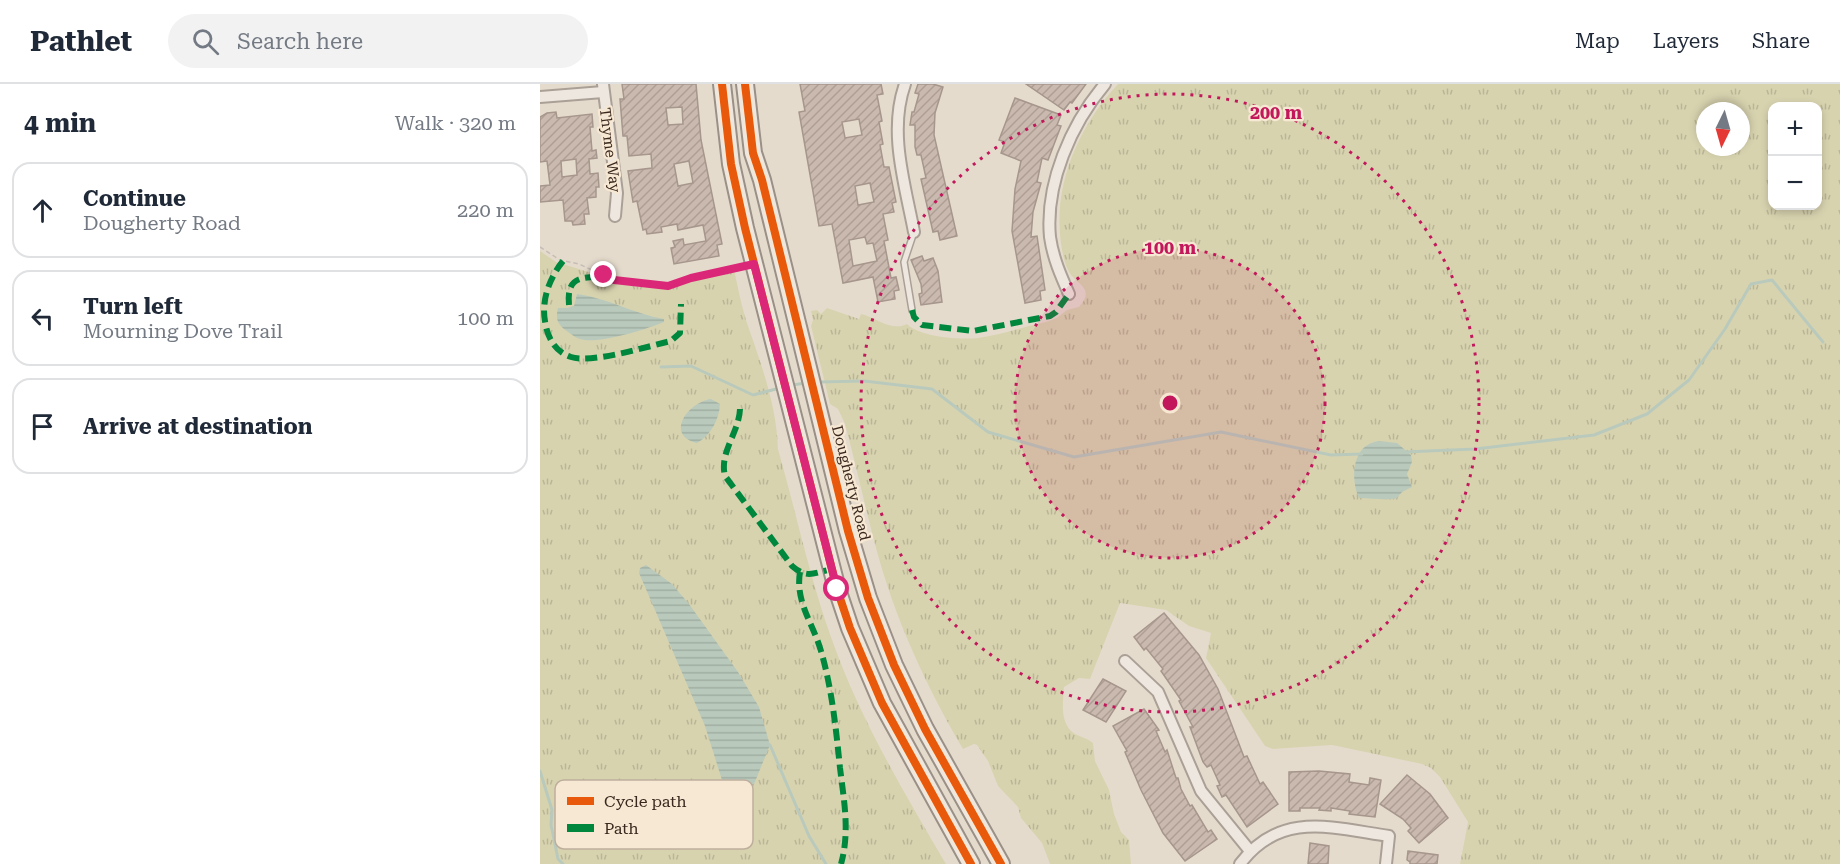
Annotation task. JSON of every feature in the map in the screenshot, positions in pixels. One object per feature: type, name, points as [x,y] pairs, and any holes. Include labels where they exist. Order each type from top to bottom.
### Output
[{"type":"main road","points":[[722,84],[731,164],[754,264],[837,589],[882,703],[899,738],[970,864]]},
{"type":"main road","name":"Dougherty Road","points":[[745,84],[753,153],[762,180],[857,564],[868,598],[894,665],[925,729],[1001,864]]},
{"type":"street","points":[[905,84],[901,96],[896,137],[914,232]]},
{"type":"street","points":[[1069,294],[1050,238],[1053,188],[1059,167],[1079,123],[1092,99],[1105,84]]},
{"type":"street","points":[[540,98],[603,88]]},
{"type":"street","name":"Thyme Way","points":[[603,88],[617,193],[615,216]]},
{"type":"street","points":[[1125,661],[1158,692],[1201,791],[1250,851]]},
{"type":"street","points":[[1240,864],[1250,851],[1280,832],[1314,825],[1389,836],[1386,864]]},
{"type":"lane","points":[[912,310],[904,262],[914,232]]},
{"type":"path","points":[[540,247],[560,260],[579,264],[614,280],[658,286],[668,286],[691,278],[754,264]]},
{"type":"green space","points":[[1118,84],[1840,84],[1840,864],[1460,864],[1468,822],[1440,777],[1431,768],[1422,764],[1332,745],[1273,749],[1265,746],[1206,658],[1211,633],[1189,626],[1166,610],[1120,603],[1090,679],[1079,678],[1064,687],[1063,710],[1065,721],[1071,731],[1093,743],[1095,761],[1109,790],[1114,814],[1121,832],[1129,840],[1131,864],[1050,864],[1042,843],[1021,818],[1018,807],[998,786],[988,761],[977,745],[963,749],[936,701],[913,652],[884,574],[845,424],[838,409],[830,404],[811,326],[813,320],[811,311],[817,310],[821,314],[827,308],[859,319],[861,314],[865,315],[891,326],[907,324],[930,335],[970,339],[1046,322],[1057,318],[1067,310],[1079,307],[1086,295],[1085,290],[1068,270],[1060,234],[1060,214],[1066,173],[1082,134]]},
{"type":"green space","points":[[540,251],[556,262],[595,274],[595,282],[663,289],[734,270],[744,314],[771,400],[778,449],[809,567],[831,637],[868,725],[946,864],[540,864]]},
{"type":"shaded area","points":[[577,294],[664,319],[664,322],[610,338],[580,339],[562,327],[557,316],[558,308],[574,306]]},
{"type":"shaded area","points":[[711,399],[720,404],[713,426],[697,443],[687,439],[682,433],[683,419],[694,406]]},
{"type":"shaded area","points":[[1379,441],[1397,443],[1411,455],[1412,462],[1407,474],[1412,487],[1402,492],[1397,498],[1359,498],[1354,472],[1358,455],[1370,443]]},
{"type":"shaded area","points":[[646,565],[672,584],[738,672],[759,707],[770,745],[753,787],[753,780],[722,780],[705,726],[639,573],[640,568]]},
{"type":"building","points":[[622,84],[696,84],[701,140],[722,244],[717,245],[719,256],[674,264],[671,248],[675,247],[673,241],[683,239],[684,245],[706,241],[703,225],[678,230],[677,224],[661,227],[662,232],[647,234],[646,229],[643,230],[637,201],[633,202],[628,171],[652,168],[651,154],[629,156],[627,136],[623,136],[620,99],[624,99]],"holes":[[[682,107],[683,124],[668,125],[666,108]],[[689,161],[693,183],[678,186],[674,164]]]},
{"type":"building","points":[[800,84],[881,84],[883,94],[877,95],[882,121],[879,122],[883,144],[880,145],[884,167],[889,167],[896,202],[892,203],[894,212],[883,214],[888,240],[884,241],[891,278],[896,277],[899,290],[894,291],[895,299],[878,302],[873,277],[843,283],[832,224],[819,226],[799,112],[805,111]],"holes":[[[859,119],[862,135],[845,138],[842,122]],[[870,183],[874,202],[858,205],[855,186]],[[865,237],[867,244],[873,243],[877,261],[853,266],[849,240]]]},
{"type":"building","points":[[918,84],[943,87],[935,113],[934,135],[957,236],[940,240],[938,231],[933,232],[921,179],[926,178],[921,155],[917,155],[915,147],[915,125],[910,125],[919,94],[915,93]]},
{"type":"building","points":[[1026,84],[1086,84],[1064,110]]},
{"type":"building","points":[[1015,98],[1061,115],[1057,125],[1061,126],[1048,160],[1042,158],[1037,182],[1041,183],[1033,212],[1031,237],[1037,236],[1045,290],[1040,291],[1041,300],[1025,303],[1012,231],[1015,189],[1021,161],[1001,153],[1005,142],[999,140]]},
{"type":"building","points":[[556,112],[557,118],[592,114],[593,127],[590,127],[592,151],[596,150],[597,158],[589,159],[590,174],[598,173],[599,187],[596,187],[596,197],[587,198],[589,214],[584,214],[585,224],[573,225],[572,221],[565,221],[563,200],[540,202],[540,186],[550,185],[547,161],[540,162],[540,117]],"holes":[[[576,159],[577,175],[562,177],[561,161]]]},
{"type":"building","points":[[922,256],[924,261],[933,258],[938,271],[942,302],[921,305],[919,294],[922,293],[921,284],[911,260]]},
{"type":"building","points":[[1164,613],[1199,655],[1218,689],[1244,757],[1247,756],[1260,784],[1263,782],[1278,804],[1247,827],[1226,795],[1222,797],[1217,786],[1220,785],[1211,765],[1207,767],[1203,762],[1190,727],[1193,727],[1179,701],[1181,700],[1161,671],[1163,669],[1134,637]]},
{"type":"building","points":[[1103,679],[1126,691],[1106,722],[1083,710]]},
{"type":"building","points":[[1144,709],[1159,730],[1156,731],[1165,752],[1167,750],[1176,778],[1190,806],[1192,805],[1208,832],[1211,830],[1217,839],[1185,861],[1163,833],[1141,790],[1125,752],[1127,751],[1113,726]]},
{"type":"building","points":[[1319,771],[1350,774],[1349,782],[1369,785],[1370,778],[1381,780],[1375,817],[1349,814],[1350,811],[1331,808],[1331,811],[1319,810],[1320,808],[1300,808],[1300,811],[1289,811],[1289,772]]},
{"type":"building","points":[[1407,775],[1430,794],[1448,818],[1419,843],[1408,831],[1411,828],[1403,819],[1380,804]]},
{"type":"building","points":[[1310,843],[1329,846],[1328,864],[1308,864]]},
{"type":"building","points":[[1408,851],[1438,855],[1437,864],[1410,864],[1407,860]]},
{"type":"waterway","points":[[1404,452],[1475,449],[1594,435],[1647,414],[1689,380],[1725,329],[1751,284],[1772,280],[1823,342]]},
{"type":"waterway","points":[[661,367],[691,366],[753,395],[780,388]]},
{"type":"waterway","points":[[819,382],[864,381],[932,389],[988,432],[1074,457],[1221,432],[1331,455],[1362,454]]},
{"type":"waterway","points":[[792,385],[806,383]]},
{"type":"waterway","points":[[770,745],[809,836],[826,864]]},
{"type":"waterway","points":[[540,771],[552,810],[551,825],[555,844]]},
{"type":"waterway","points":[[556,849],[558,859],[563,864]]},
{"type":"marked path","points":[[563,261],[548,289],[544,313],[548,333],[556,348],[565,355],[580,359],[592,358],[671,341],[680,333],[681,304]]},
{"type":"marked path","points":[[569,305],[570,288],[578,280],[608,276]]},
{"type":"marked path","points":[[912,310],[914,317],[922,325],[973,331],[1050,316],[1056,312],[1069,294]]},
{"type":"marked path","points":[[740,409],[725,459],[725,476],[792,566],[807,574],[832,569]]},
{"type":"marked path","points":[[800,572],[802,603],[821,651],[833,709],[845,816],[845,840],[841,864]]},
{"type":"cycle path","points":[[722,84],[731,164],[745,228],[837,589],[850,628],[882,703],[971,864]]},
{"type":"cycle path","points":[[745,84],[753,153],[762,180],[848,531],[868,598],[894,665],[925,729],[1001,864]]},
{"type":"route","points":[[604,275],[614,280],[668,286],[691,278],[754,264],[837,589]]}]
